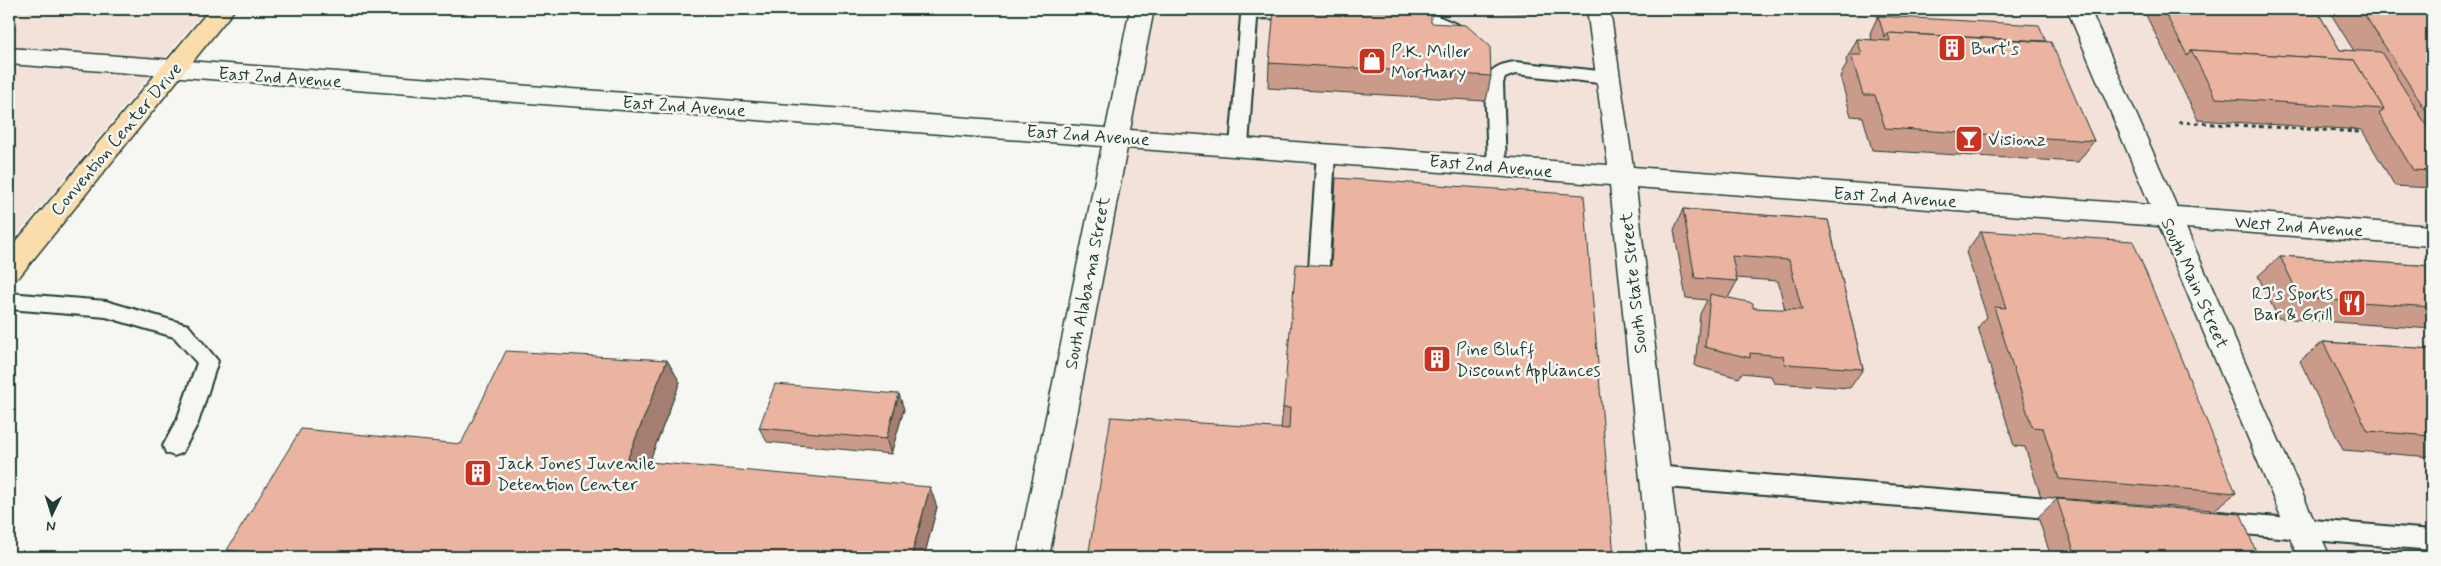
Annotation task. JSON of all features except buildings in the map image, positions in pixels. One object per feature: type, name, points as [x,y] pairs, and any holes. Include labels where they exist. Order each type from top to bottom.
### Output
[{"type":"main road","name":"Convention Center Drive","points":[[9,269],[223,9]]},
{"type":"street","name":"South Alabama Street","points":[[1033,557],[1142,9]]},
{"type":"street","name":"South State Street","points":[[1599,9],[1622,176],[1664,557]]},
{"type":"street","name":"South Main Street","points":[[2079,9],[2166,217],[2314,557]]},
{"type":"street","name":"East 2nd Avenue","points":[[9,56],[1239,146],[2166,217]]},
{"type":"street","name":"West 2nd Avenue","points":[[2166,217],[2432,236]]},
{"type":"lane","points":[[1239,146],[1249,12],[1317,14]]},
{"type":"lane","points":[[1426,17],[1455,30],[1475,49]]},
{"type":"lane","points":[[1497,166],[1495,66],[1609,78]]},
{"type":"lane","points":[[1318,283],[1326,153]]},
{"type":"lane","points":[[9,301],[106,309],[181,331],[208,361],[187,422],[174,446]]},
{"type":"lane","points":[[1654,476],[2091,511]]},
{"type":"lane","points":[[2199,520],[2432,540]]},
{"type":"path","points":[[2179,122],[2359,132]]},
{"type":"shaded area","points":[[9,9],[206,9],[9,245]]},
{"type":"shaded area","points":[[1151,9],[2432,9],[2432,557],[1048,557]]},
{"type":"place","name":"Burt's","points":[[1952,48]]},
{"type":"place","name":"P.K. Miller Mortuary","points":[[1372,61]]},
{"type":"place","name":"Visionz","points":[[1969,139]]},
{"type":"place","name":"RJ's Sports Bar & Grill","points":[[2352,303]]},
{"type":"place","name":"Pine Bluff Discount Appliances","points":[[1437,359]]},
{"type":"place","name":"Jack Jones Juvenile Detention Center","points":[[478,473]]}]
